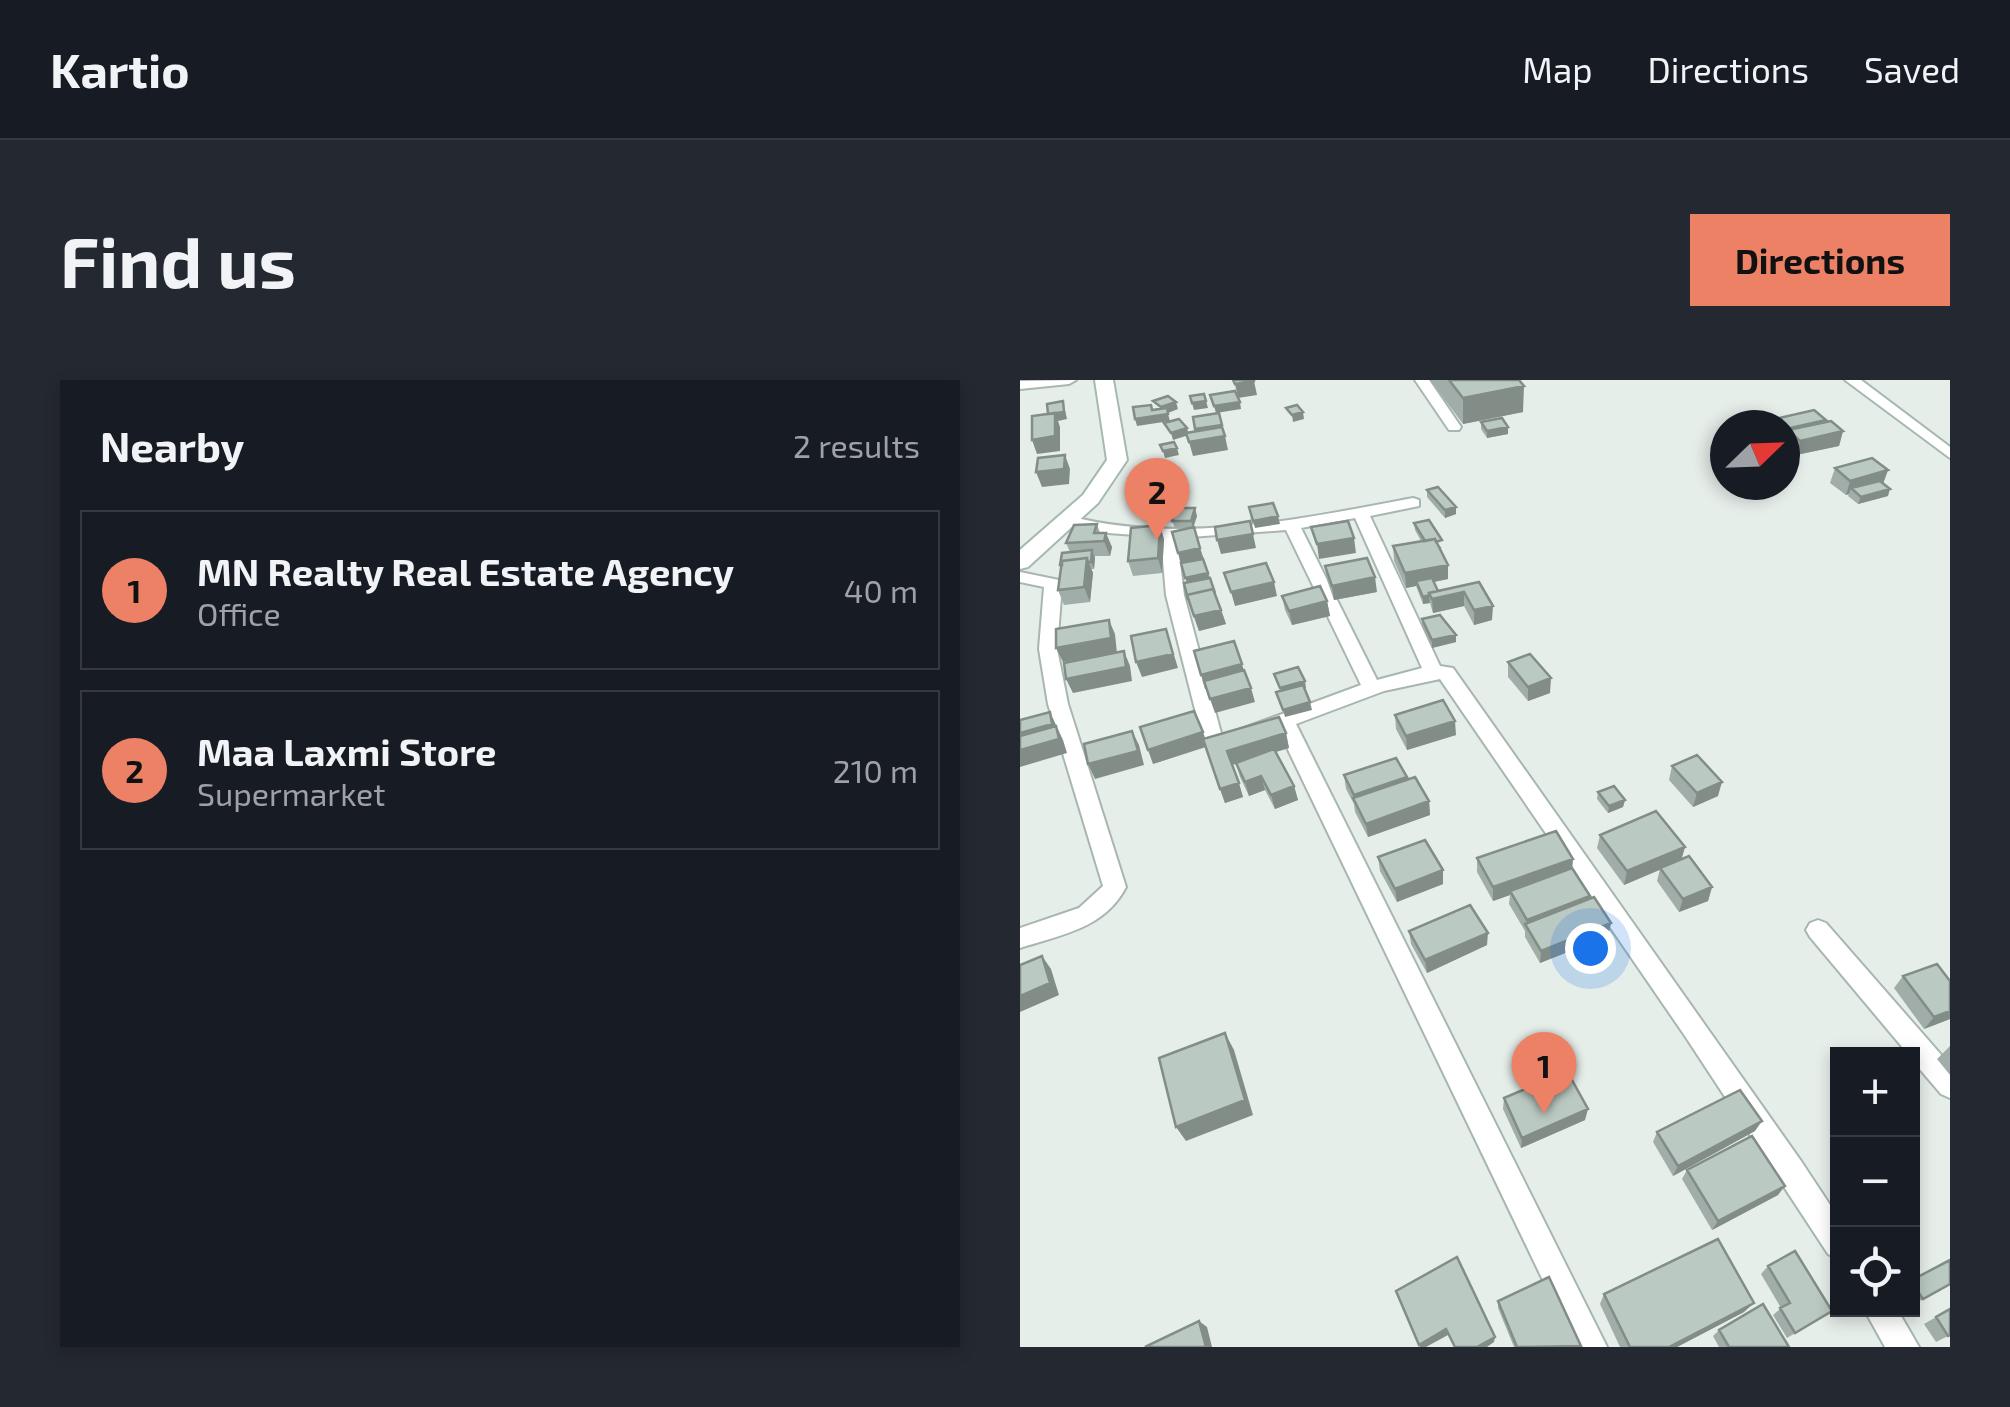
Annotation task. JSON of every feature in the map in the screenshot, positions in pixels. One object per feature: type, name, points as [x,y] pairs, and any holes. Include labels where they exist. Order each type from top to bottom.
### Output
[{"type":"main road","points":[[1020,562],[1091,499],[1117,460],[1104,380]]},
{"type":"street","points":[[1020,384],[1069,380]]},
{"type":"street","points":[[1422,380],[1454,427]]},
{"type":"street","points":[[1852,380],[1950,454]]},
{"type":"street","points":[[1069,520],[1086,526],[1169,535],[1293,526],[1413,503]]},
{"type":"street","points":[[1361,513],[1432,669]]},
{"type":"street","points":[[1293,526],[1372,688]]},
{"type":"street","points":[[1169,535],[1175,595],[1212,737],[1222,743],[1231,742],[1372,688],[1432,669],[1446,673],[1733,1084],[1830,1232]]},
{"type":"street","points":[[1020,577],[1054,584],[1048,649],[1058,704],[1114,887],[1108,901],[1089,913],[1020,938]]},
{"type":"street","points":[[1286,724],[1591,1347]]},
{"type":"street","points":[[1818,930],[1950,1085]]},
{"type":"street","points":[[1884,1317],[1903,1347]]},
{"type":"building","points":[[1449,380],[1519,380],[1524,386],[1463,398]]},
{"type":"building","points":[[1235,391],[1240,402],[1214,406],[1210,395]]},
{"type":"building","points":[[1204,394],[1206,401],[1192,403],[1190,396]]},
{"type":"building","points":[[1168,396],[1176,402],[1161,407],[1153,401]]},
{"type":"building","points":[[1063,401],[1064,412],[1048,414],[1047,404]]},
{"type":"building","points":[[1151,405],[1152,410],[1167,408],[1168,414],[1135,419],[1133,407]]},
{"type":"building","points":[[1297,405],[1303,412],[1292,415],[1286,408]]},
{"type":"building","points":[[1814,410],[1826,420],[1800,426],[1800,413]]},
{"type":"building","points":[[1055,413],[1055,436],[1032,440],[1032,416]]},
{"type":"building","points":[[1219,413],[1222,425],[1195,429],[1193,417]]},
{"type":"building","points":[[1502,418],[1508,427],[1487,431],[1481,422]]},
{"type":"building","points":[[1179,419],[1187,428],[1171,433],[1164,423]]},
{"type":"building","points":[[1831,421],[1843,431],[1800,441],[1800,427]]},
{"type":"building","points":[[1222,427],[1225,436],[1189,442],[1186,433]]},
{"type":"building","points":[[1174,442],[1177,448],[1163,451],[1160,445]]},
{"type":"building","points":[[1065,455],[1064,469],[1036,472],[1038,458]]},
{"type":"building","points":[[1872,458],[1888,470],[1850,481],[1835,468]]},
{"type":"building","points":[[1880,481],[1890,489],[1861,497],[1851,488]]},
{"type":"building","points":[[1438,487],[1456,507],[1445,510],[1427,490]]},
{"type":"building","points":[[1273,503],[1278,516],[1253,521],[1249,507]]},
{"type":"building","points":[[1176,508],[1195,508],[1191,521],[1172,521]]},
{"type":"building","points":[[1429,520],[1442,540],[1425,541],[1414,523]]},
{"type":"building","points":[[1250,521],[1253,534],[1217,540],[1215,527]]},
{"type":"building","points":[[1348,521],[1354,538],[1317,544],[1311,527]]},
{"type":"building","points":[[1097,524],[1094,533],[1106,533],[1104,541],[1066,543],[1074,525]]},
{"type":"building","points":[[1160,525],[1158,558],[1128,561],[1131,528]]},
{"type":"building","points":[[1194,527],[1200,548],[1178,553],[1172,532]]},
{"type":"building","points":[[1435,539],[1448,565],[1405,573],[1393,546]]},
{"type":"building","points":[[1092,550],[1091,562],[1087,558],[1062,561],[1060,565],[1062,553]]},
{"type":"building","points":[[1087,558],[1084,587],[1058,590],[1062,561]]},
{"type":"building","points":[[1367,558],[1375,577],[1332,586],[1325,566]]},
{"type":"building","points":[[1203,559],[1208,573],[1185,578],[1181,563]]},
{"type":"building","points":[[1266,563],[1274,582],[1231,592],[1224,573]]},
{"type":"building","points":[[1210,578],[1215,593],[1213,589],[1187,595],[1188,600],[1184,583]]},
{"type":"building","points":[[1432,578],[1438,591],[1423,597],[1416,581]]},
{"type":"building","points":[[1479,582],[1493,606],[1474,610],[1464,592],[1432,599],[1429,593]]},
{"type":"building","points":[[1320,586],[1327,601],[1289,611],[1282,596]]},
{"type":"building","points":[[1213,589],[1221,610],[1194,616],[1187,595]]},
{"type":"building","points":[[1440,615],[1456,635],[1432,640],[1422,619]]},
{"type":"building","points":[[1109,620],[1111,638],[1056,648],[1056,629]]},
{"type":"building","points":[[1166,629],[1173,654],[1136,662],[1131,636]]},
{"type":"building","points":[[1234,641],[1242,664],[1201,675],[1194,651]]},
{"type":"building","points":[[1124,651],[1126,667],[1066,679],[1064,663]]},
{"type":"building","points":[[1530,654],[1551,678],[1528,687],[1508,662]]},
{"type":"building","points":[[1298,667],[1305,681],[1280,688],[1274,674]]},
{"type":"building","points":[[1244,670],[1251,688],[1210,699],[1204,681]]},
{"type":"building","points":[[1303,685],[1310,702],[1283,710],[1276,692]]},
{"type":"building","points":[[1443,700],[1455,721],[1406,736],[1395,715]]},
{"type":"building","points":[[1194,711],[1203,732],[1148,750],[1140,727]]},
{"type":"building","points":[[1050,712],[1052,724],[1020,733],[1020,720]]},
{"type":"building","points":[[1279,717],[1286,733],[1227,751],[1239,783],[1220,789],[1203,739]]},
{"type":"building","points":[[1056,726],[1059,739],[1020,750],[1020,736]]},
{"type":"building","points":[[1132,731],[1138,751],[1088,764],[1084,744]]},
{"type":"building","points":[[1274,749],[1294,786],[1271,795],[1261,776],[1245,782],[1236,763]]},
{"type":"building","points":[[1697,755],[1722,782],[1697,793],[1672,766]]},
{"type":"building","points":[[1396,758],[1407,777],[1354,795],[1344,775]]},
{"type":"building","points":[[1415,777],[1429,801],[1366,824],[1353,798]]},
{"type":"building","points":[[1614,786],[1625,800],[1609,806],[1598,792]]},
{"type":"building","points":[[1656,811],[1685,847],[1627,871],[1600,835]]},
{"type":"building","points":[[1556,831],[1573,859],[1493,887],[1477,858]]},
{"type":"building","points":[[1425,840],[1443,870],[1395,889],[1378,857]]},
{"type":"building","points":[[1689,856],[1712,887],[1683,899],[1660,868]]},
{"type":"building","points":[[1572,868],[1590,896],[1527,920],[1510,891]]},
{"type":"building","points":[[1594,897],[1611,923],[1541,951],[1525,924]]},
{"type":"building","points":[[1470,905],[1488,933],[1425,960],[1409,931]]},
{"type":"building","points":[[1042,956],[1050,983],[1020,996],[1020,965]]},
{"type":"building","points":[[1937,964],[1950,981],[1950,1011],[1934,1017],[1903,976]]},
{"type":"building","points":[[1225,1033],[1245,1100],[1176,1127],[1159,1058]]},
{"type":"building","points":[[1567,1071],[1588,1109],[1522,1138],[1504,1098]]},
{"type":"building","points":[[1740,1090],[1762,1121],[1678,1166],[1657,1132]]},
{"type":"building","points":[[1752,1136],[1785,1186],[1718,1221],[1687,1170]]},
{"type":"building","points":[[1718,1239],[1754,1303],[1669,1347],[1630,1347],[1604,1294]]},
{"type":"building","points":[[1795,1251],[1830,1312],[1795,1333],[1780,1308],[1790,1303],[1768,1266]]},
{"type":"building","points":[[1457,1257],[1495,1337],[1477,1347],[1455,1347],[1446,1329],[1419,1345],[1396,1291]]},
{"type":"building","points":[[1950,1260],[1950,1284],[1923,1299],[1920,1276]]},
{"type":"building","points":[[1549,1277],[1581,1346],[1517,1347],[1498,1301]]},
{"type":"building","points":[[1763,1304],[1789,1347],[1729,1347],[1719,1330]]},
{"type":"building","points":[[1950,1309],[1950,1335],[1948,1336],[1936,1317]]},
{"type":"building","points":[[1199,1321],[1206,1347],[1145,1347]]},
{"type":"place","name":"Maa Laxmi Store","points":[[1157,540]]},
{"type":"place","name":"MN Realty Real Estate Agency","points":[[1544,1114]]}]
